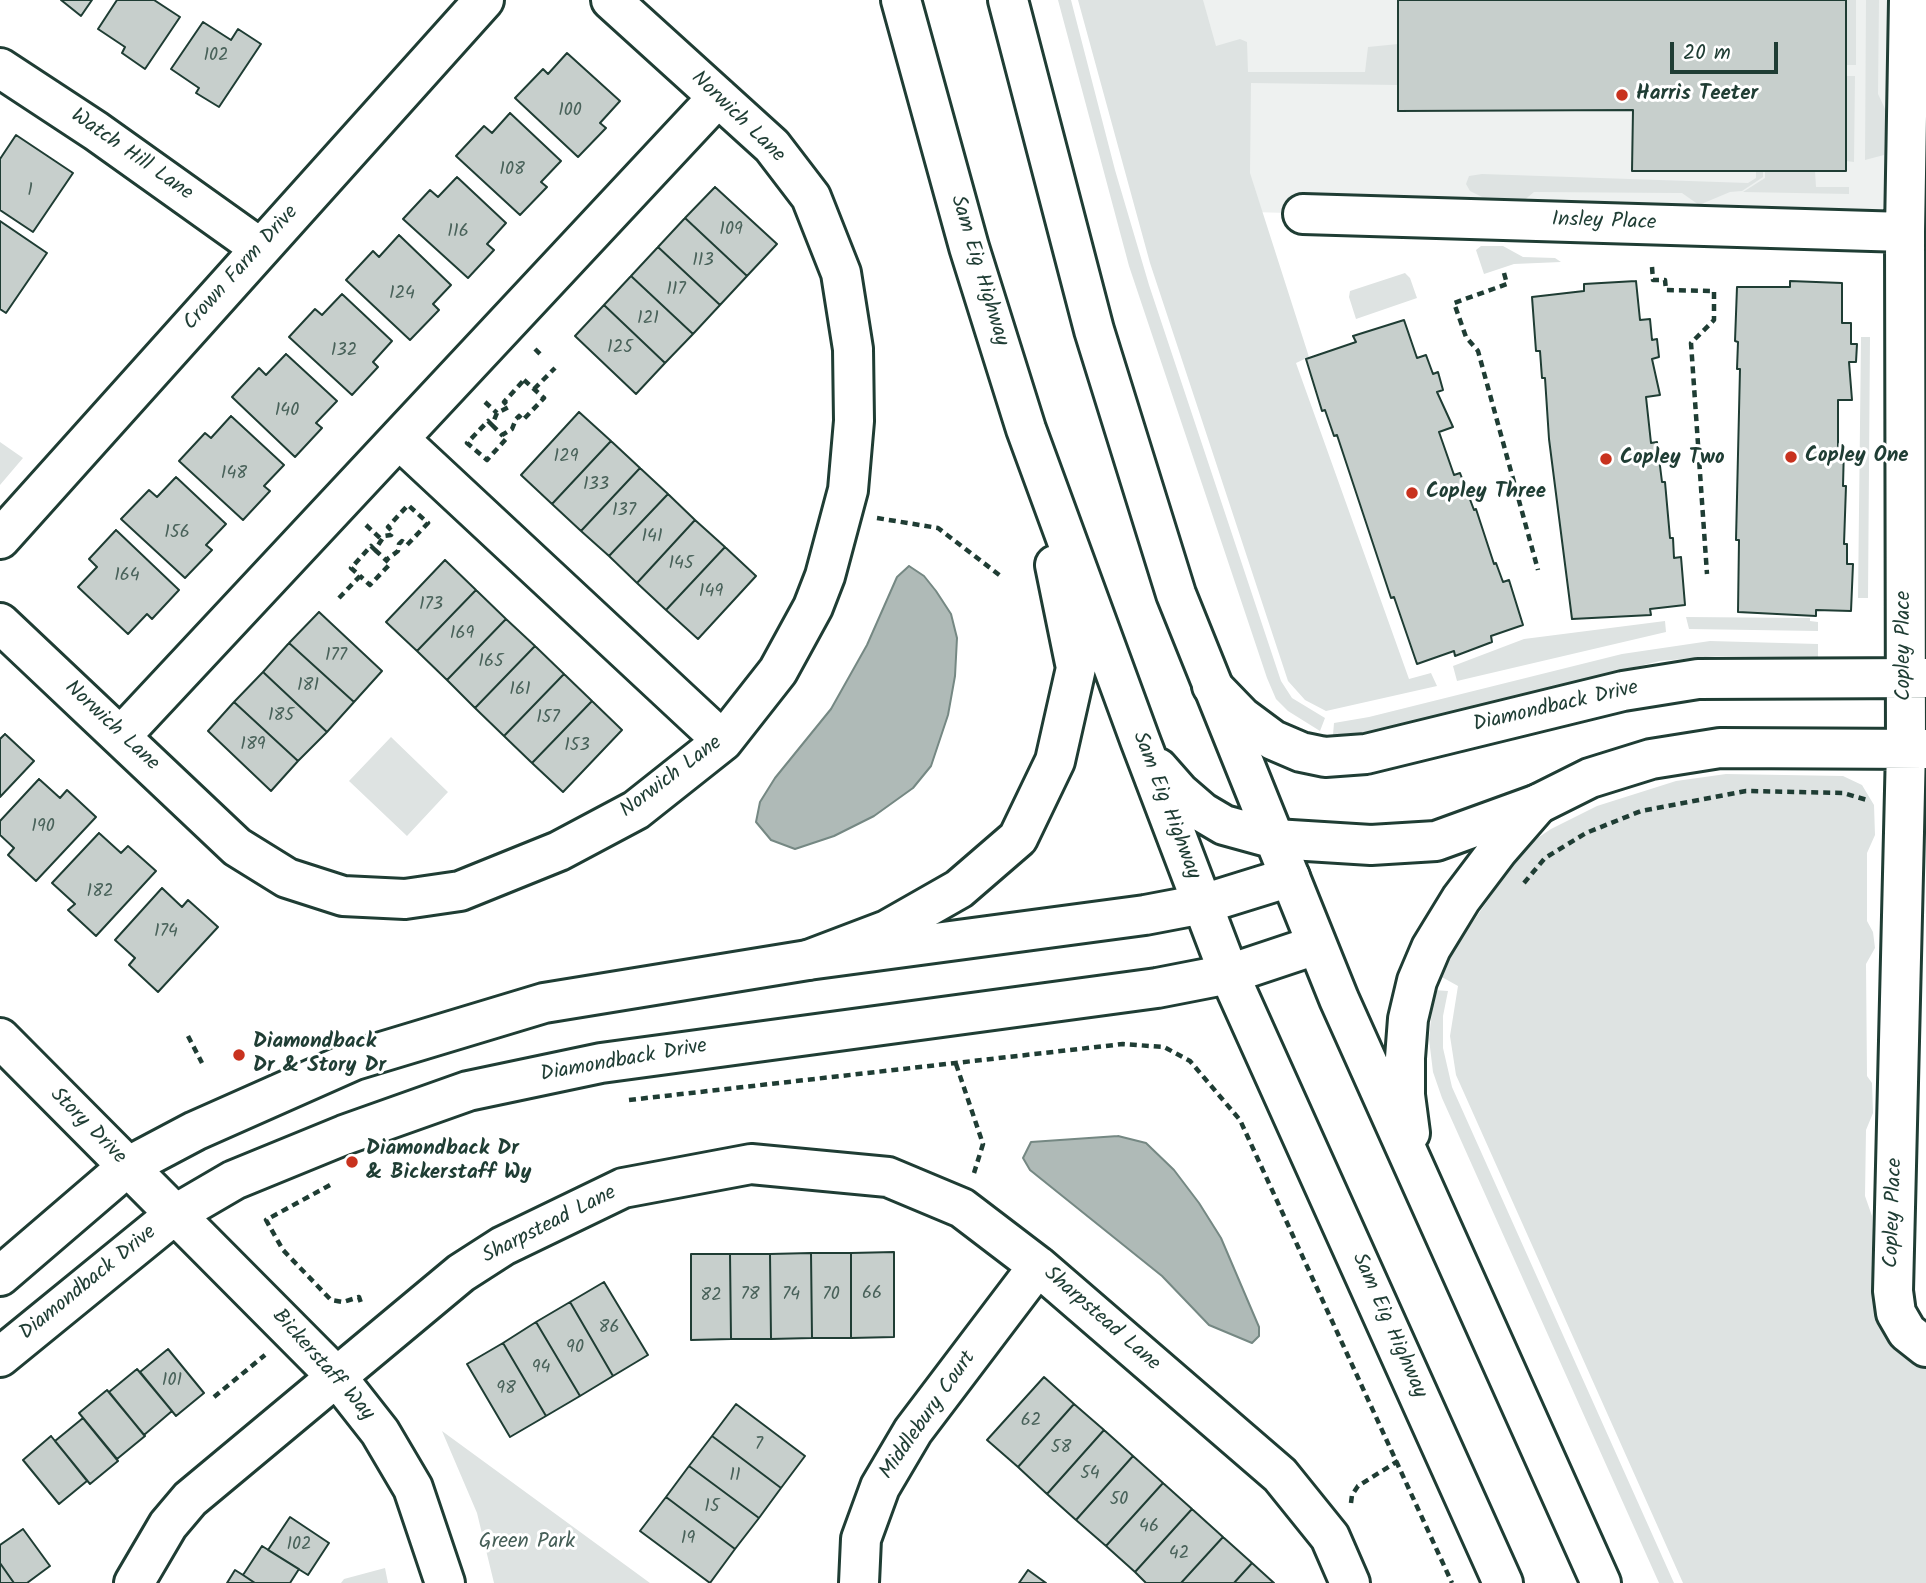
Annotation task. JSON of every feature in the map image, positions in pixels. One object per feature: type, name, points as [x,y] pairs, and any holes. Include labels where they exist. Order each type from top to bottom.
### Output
[{"type":"street","name":"Crown Farm Drive","points":[[0,539],[484,0]]},
{"type":"street","name":"Norwich Lane","points":[[0,623],[236,847],[287,878],[343,896],[405,899],[460,891],[559,851],[636,810],[723,741],[778,671],[813,607],[848,490],[854,421],[853,349],[841,273],[811,197],[772,146],[611,0]]},
{"type":"street","name":"Sam Eig Highway","points":[[901,0],[969,247],[1026,429],[1139,740],[1229,974],[1503,1583]]},
{"type":"street","points":[[1007,0],[1094,330],[1176,594],[1316,945],[1601,1583]]},
{"type":"street","name":"Copley Place","points":[[1909,0],[1905,232],[1916,678],[1914,956],[1893,1292],[1896,1313],[1907,1332],[1926,1347]]},
{"type":"street","name":"Watch Hill Lane","points":[[0,68],[119,146],[260,248]]},
{"type":"street","points":[[121,736],[401,441],[718,97]]},
{"type":"street","name":"Insley Place","points":[[1303,214],[1905,232]]},
{"type":"street","points":[[808,960],[887,930],[959,889],[1018,838],[1055,761],[1076,668],[1026,429]]},
{"type":"street","points":[[401,441],[723,741]]},
{"type":"street","name":"Diamondback Drive","points":[[1212,686],[1242,717],[1273,740],[1301,752],[1325,757],[1366,754],[1623,691],[1698,679],[1916,678]]},
{"type":"street","points":[[1139,740],[1162,773],[1202,812],[1224,825],[1275,839],[1371,845],[1436,841],[1538,804],[1590,778],[1651,759],[1720,748],[1916,749]]},
{"type":"street","points":[[1423,1186],[1409,1130],[1405,1095],[1408,1019],[1417,981],[1431,948],[1461,899],[1498,850],[1538,804]]},
{"type":"street","points":[[0,1276],[127,1167],[195,1131],[355,1060],[544,1003],[808,960],[1131,917],[1203,904],[1290,877]]},
{"type":"street","name":"Diamondback Drive","points":[[0,1357],[174,1215],[234,1180],[344,1135],[468,1091],[601,1063],[1157,988],[1229,974],[1316,945]]},
{"type":"street","name":"Story Drive","points":[[0,1038],[174,1215]]},
{"type":"street","name":"Sharpstead Lane","points":[[134,1583],[168,1525],[190,1499],[461,1273],[503,1246],[623,1188],[751,1164],[888,1177],[962,1208],[1038,1266],[1280,1475],[1330,1537],[1350,1583]]},
{"type":"street","name":"Bickerstaff Way","points":[[174,1215],[336,1376],[380,1432],[414,1488],[445,1583]]},
{"type":"street","name":"Middlebury Court","points":[[859,1583],[861,1539],[880,1487],[914,1432],[1038,1266]]},
{"type":"path","points":[[1652,267],[1653,280],[1665,280],[1666,290],[1714,291],[1714,320],[1691,343],[1707,574]]},
{"type":"path","points":[[1504,273],[1507,284],[1454,303],[1466,337],[1478,351],[1538,570]]},
{"type":"path","points":[[532,346],[543,356]]},
{"type":"path","points":[[534,389],[555,368]]},
{"type":"path","points":[[524,380],[544,398],[523,420],[509,407],[504,402],[524,380]]},
{"type":"path","points":[[482,399],[497,413]]},
{"type":"path","points":[[492,425],[497,413],[509,407]]},
{"type":"path","points":[[502,435],[512,429],[519,416]]},
{"type":"path","points":[[488,421],[502,435],[506,439],[486,460],[467,443],[488,421]]},
{"type":"path","points":[[408,505],[428,523],[407,545],[393,532],[388,527],[408,505]]},
{"type":"path","points":[[842,513],[938,528],[1002,577]]},
{"type":"path","points":[[365,523],[381,538]]},
{"type":"path","points":[[375,550],[381,538],[393,532]]},
{"type":"path","points":[[386,560],[398,551],[402,541]]},
{"type":"path","points":[[371,546],[375,550],[390,564],[370,585],[351,568],[371,546]]},
{"type":"path","points":[[339,598],[360,576]]},
{"type":"path","points":[[1519,889],[1545,858],[1586,832],[1641,811],[1746,791],[1843,793],[1876,802]]},
{"type":"path","points":[[188,1036],[202,1063]]},
{"type":"path","points":[[956,1064],[983,1144],[962,1208]]},
{"type":"path","points":[[214,1397],[265,1355]]},
{"type":"path","points":[[1355,1512],[1352,1495],[1359,1486],[1398,1461]]},
{"type":"shaded area","points":[[1121,0],[1926,0],[1926,424],[1908,424],[1908,230],[1179,210]]},
{"type":"shaded area","points":[[909,566],[924,576],[936,591],[951,614],[957,638],[955,676],[948,715],[931,766],[913,788],[874,816],[834,836],[795,849],[771,840],[756,822],[760,802],[775,778],[831,709],[867,645],[897,577]]},
{"type":"shaded area","points":[[1118,1136],[1146,1143],[1174,1170],[1199,1203],[1221,1238],[1259,1327],[1259,1336],[1252,1343],[1209,1325],[1162,1276],[1030,1170],[1023,1158],[1031,1142]]},
{"type":"green space","points":[[1058,0],[1071,0],[1115,170],[1149,285],[1281,681],[1292,698],[1325,718],[1320,731],[1288,711],[1276,699],[1267,678],[1129,266]]},
{"type":"green space","points":[[1078,0],[1203,0],[1216,46],[1240,39],[1247,42],[1248,72],[1365,72],[1368,47],[1398,44],[1398,85],[1251,83],[1250,173],[1309,357],[1296,363],[1409,679],[1431,673],[1437,686],[1326,711],[1305,700],[1288,681],[1150,263]]},
{"type":"green space","points":[[1846,0],[1856,0],[1856,65],[1846,65]]},
{"type":"green space","points":[[1866,0],[1879,0],[1878,94],[1886,111],[1884,155],[1865,160]]},
{"type":"green space","points":[[1846,76],[1855,76],[1854,162],[1846,161]]},
{"type":"green space","points":[[1756,171],[1763,171],[1763,177],[1742,191],[1730,192],[1699,205],[1682,193],[1534,192],[1522,202],[1490,201],[1470,191],[1466,184],[1469,176],[1482,174],[1748,183],[1756,178]]},
{"type":"green space","points":[[1765,171],[1815,171],[1816,187],[1849,187],[1849,194],[1743,192],[1765,178]]},
{"type":"green space","points":[[1481,246],[1503,246],[1523,257],[1555,258],[1561,262],[1514,264],[1484,274],[1476,250]]},
{"type":"green space","points":[[1405,273],[1410,278],[1417,298],[1356,319],[1349,297],[1350,291]]},
{"type":"green space","points":[[1861,337],[1870,337],[1868,598],[1858,598]]},
{"type":"green space","points":[[0,442],[23,458],[0,485]]},
{"type":"green space","points":[[1686,617],[1810,618],[1810,621],[1818,622],[1818,631],[1689,629]]},
{"type":"green space","points":[[1665,621],[1666,632],[1457,681],[1453,666],[1524,639]]},
{"type":"green space","points":[[1710,641],[1818,644],[1818,657],[1717,656],[1660,661],[1367,732],[1333,735],[1334,723],[1369,717],[1622,654]]},
{"type":"green space","points":[[391,737],[448,792],[407,836],[349,781]]},
{"type":"green space","points":[[1726,774],[1843,776],[1862,785],[1874,805],[1875,835],[1867,853],[1867,921],[1873,932],[1875,948],[1866,964],[1867,1076],[1872,1083],[1873,1113],[1866,1130],[1865,1196],[1872,1216],[1872,1297],[1877,1320],[1888,1341],[1902,1356],[1926,1366],[1926,1583],[1683,1583],[1456,1075],[1450,1036],[1458,986],[1440,976],[1450,955],[1517,858],[1533,841],[1551,829],[1597,806],[1676,781]]},
{"type":"green space","points":[[1434,990],[1448,991],[1443,1016],[1443,1048],[1452,1087],[1674,1583],[1659,1583],[1442,1098],[1433,1072],[1429,1039]]},
{"type":"green space","name":"Green Park","points":[[442,1431],[650,1583],[494,1583],[477,1513]]},
{"type":"green space","points":[[385,1568],[388,1583],[341,1583],[344,1579]]},
{"type":"building","points":[[61,0],[92,0],[81,16]]},
{"type":"building","points":[[117,0],[154,0],[180,17],[145,69],[122,53],[125,47],[98,29]]},
{"type":"building","name":"Harris Teeter","points":[[1398,0],[1846,0],[1846,171],[1632,171],[1633,110],[1398,111]]},
{"type":"building","points":[[203,22],[231,40],[238,29],[261,44],[219,107],[196,93],[199,88],[171,69]]},
{"type":"building","points":[[567,53],[620,101],[600,123],[606,128],[578,157],[515,98],[543,69],[548,74]]},
{"type":"building","points":[[510,113],[561,161],[541,182],[547,187],[520,215],[456,156],[484,126],[492,133]]},
{"type":"building","points":[[16,135],[73,173],[33,232],[0,210],[0,159]]},
{"type":"building","points":[[457,177],[506,223],[487,244],[494,250],[468,278],[403,219],[430,190],[438,197]]},
{"type":"building","points":[[715,187],[777,244],[747,276],[685,218]]},
{"type":"building","points":[[685,218],[747,276],[720,305],[658,247]]},
{"type":"building","points":[[0,221],[47,253],[6,313],[0,309]]},
{"type":"building","points":[[399,235],[451,285],[433,304],[439,310],[410,340],[346,280],[373,251],[379,257]]},
{"type":"building","points":[[658,247],[720,305],[693,334],[631,276]]},
{"type":"building","points":[[631,276],[693,334],[665,363],[604,305]]},
{"type":"building","name":"Copley Two","points":[[1636,281],[1640,320],[1650,319],[1652,340],[1657,339],[1659,357],[1652,359],[1660,395],[1646,397],[1651,443],[1657,442],[1662,482],[1665,482],[1674,558],[1681,557],[1685,605],[1650,609],[1651,615],[1572,619],[1549,439],[1545,378],[1542,378],[1540,351],[1536,351],[1532,297],[1584,291],[1584,284]]},
{"type":"building","name":"Copley One","points":[[1790,281],[1842,283],[1842,323],[1851,323],[1851,344],[1857,344],[1856,362],[1849,362],[1852,400],[1838,400],[1838,446],[1844,446],[1843,486],[1846,486],[1844,544],[1847,544],[1847,564],[1853,564],[1851,611],[1816,610],[1816,616],[1738,612],[1739,540],[1736,540],[1740,369],[1737,369],[1738,342],[1735,341],[1737,287],[1790,287]]},
{"type":"building","points":[[342,294],[392,341],[373,362],[378,367],[352,395],[289,337],[315,309],[322,315]]},
{"type":"building","points":[[604,305],[665,363],[636,394],[575,336]]},
{"type":"building","name":"Copley Three","points":[[1404,320],[1417,358],[1426,355],[1433,374],[1438,372],[1443,390],[1437,392],[1453,427],[1439,432],[1454,475],[1460,473],[1474,510],[1476,509],[1494,564],[1496,563],[1503,582],[1509,580],[1523,625],[1491,636],[1492,642],[1455,656],[1454,651],[1417,664],[1394,597],[1391,598],[1337,435],[1334,436],[1325,410],[1322,411],[1306,359],[1356,342],[1353,336]]},
{"type":"building","points":[[286,354],[337,401],[316,423],[322,428],[295,457],[232,397],[259,368],[266,375]]},
{"type":"building","points":[[579,412],[611,441],[552,504],[521,475]]},
{"type":"building","points":[[231,416],[284,465],[264,486],[270,491],[243,520],[179,461],[205,433],[211,438]]},
{"type":"building","points":[[611,441],[640,468],[581,531],[552,504]]},
{"type":"building","points":[[640,468],[668,494],[609,556],[581,531]]},
{"type":"building","points":[[176,477],[226,524],[206,545],[212,550],[185,578],[121,519],[149,490],[157,497]]},
{"type":"building","points":[[668,494],[695,520],[637,583],[609,556]]},
{"type":"building","points":[[695,520],[725,547],[666,610],[637,583]]},
{"type":"building","points":[[116,530],[179,590],[152,619],[147,614],[128,634],[78,587],[97,567],[89,559]]},
{"type":"building","points":[[725,547],[756,576],[698,639],[666,610]]},
{"type":"building","points":[[445,560],[476,590],[417,651],[386,622]]},
{"type":"building","points":[[476,590],[506,619],[447,680],[417,651]]},
{"type":"building","points":[[319,612],[382,671],[354,702],[289,643]]},
{"type":"building","points":[[506,619],[535,646],[475,708],[447,680]]},
{"type":"building","points":[[289,643],[354,702],[327,732],[263,672]]},
{"type":"building","points":[[535,646],[564,674],[504,736],[475,708]]},
{"type":"building","points":[[263,672],[327,732],[298,761],[234,702]]},
{"type":"building","points":[[564,674],[592,701],[532,763],[504,736]]},
{"type":"building","points":[[592,701],[622,730],[563,792],[532,763]]},
{"type":"building","points":[[234,702],[298,761],[271,791],[208,731]]},
{"type":"building","points":[[5,734],[34,761],[0,797],[0,739]]},
{"type":"building","points":[[39,779],[60,798],[67,790],[96,817],[36,881],[8,855],[14,848],[0,835],[0,821]]},
{"type":"building","points":[[99,833],[121,853],[128,846],[156,871],[96,936],[68,910],[75,904],[52,883]]},
{"type":"building","points":[[162,888],[182,907],[188,900],[218,927],[158,992],[129,965],[135,958],[115,940]]},
{"type":"building","points":[[894,1252],[894,1337],[851,1338],[851,1253]]},
{"type":"building","points":[[811,1253],[851,1253],[851,1338],[812,1338]]},
{"type":"building","points":[[811,1253],[812,1338],[771,1339],[770,1254]]},
{"type":"building","points":[[691,1254],[730,1254],[731,1339],[691,1340]]},
{"type":"building","points":[[730,1254],[770,1254],[771,1339],[731,1339]]},
{"type":"building","points":[[604,1282],[648,1355],[613,1376],[570,1302]]},
{"type":"building","points":[[570,1302],[613,1376],[580,1396],[536,1322]]},
{"type":"building","points":[[536,1322],[580,1396],[546,1416],[503,1343]]},
{"type":"building","points":[[503,1343],[546,1416],[510,1437],[467,1364]]},
{"type":"building","points":[[168,1349],[204,1393],[176,1416],[140,1372]]},
{"type":"building","points":[[137,1369],[172,1411],[144,1435],[109,1392]]},
{"type":"building","points":[[1044,1377],[1074,1404],[1018,1467],[987,1440]]},
{"type":"building","points":[[107,1390],[145,1436],[117,1459],[79,1413]]},
{"type":"building","points":[[736,1404],[805,1456],[781,1488],[712,1436]]},
{"type":"building","points":[[1074,1404],[1104,1430],[1047,1494],[1018,1467]]},
{"type":"building","points":[[83,1418],[118,1461],[90,1484],[55,1441]]},
{"type":"building","points":[[1104,1430],[1133,1456],[1076,1520],[1047,1494]]},
{"type":"building","points":[[51,1436],[87,1481],[59,1504],[23,1460]]},
{"type":"building","points":[[712,1436],[781,1488],[759,1518],[689,1466]]},
{"type":"building","points":[[1133,1456],[1163,1483],[1106,1546],[1076,1520]]},
{"type":"building","points":[[689,1466],[759,1518],[735,1549],[666,1497]]},
{"type":"building","points":[[1163,1483],[1192,1509],[1135,1572],[1106,1546]]},
{"type":"building","points":[[666,1497],[735,1549],[710,1583],[640,1531]]},
{"type":"building","points":[[1192,1509],[1223,1537],[1181,1583],[1146,1583],[1135,1572]]},
{"type":"building","points":[[290,1517],[329,1543],[308,1575],[268,1550]]},
{"type":"building","points":[[23,1529],[50,1566],[27,1583],[14,1583],[0,1563],[0,1545]]},
{"type":"building","points":[[1223,1537],[1252,1563],[1234,1583],[1181,1583]]},
{"type":"building","points":[[262,1546],[299,1569],[290,1583],[255,1583],[243,1575]]},
{"type":"building","points":[[0,1563],[14,1583],[0,1583]]},
{"type":"building","points":[[1252,1563],[1274,1583],[1234,1583]]},
{"type":"building","points":[[235,1570],[243,1575],[255,1583],[227,1583]]},
{"type":"building","points":[[1028,1570],[1046,1583],[1019,1583]]},
{"type":"place","name":"Harris Teeter","points":[[1622,95]]},
{"type":"place","name":"Copley One","points":[[1791,457]]},
{"type":"place","name":"Copley Two","points":[[1606,459]]},
{"type":"place","name":"Copley Three","points":[[1412,493]]},
{"type":"place","name":"Diamondback Dr & Story Dr","points":[[239,1055]]},
{"type":"place","name":"Diamondback Dr & Bickerstaff Wy","points":[[352,1162]]}]
